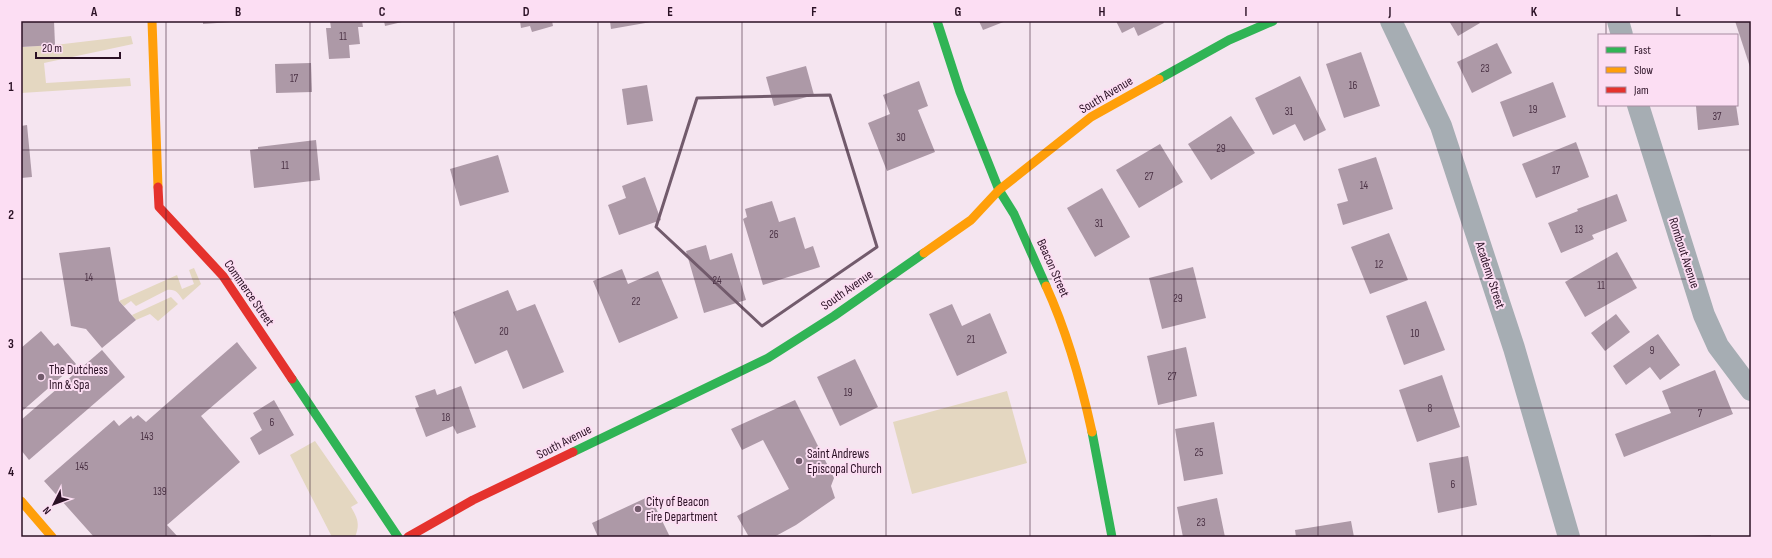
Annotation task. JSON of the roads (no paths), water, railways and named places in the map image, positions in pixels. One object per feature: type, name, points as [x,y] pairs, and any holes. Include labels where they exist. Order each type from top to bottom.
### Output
[{"type":"street","name":"Commerce Street","points":[[152,21],[159,207],[223,276],[398,537]]},
{"type":"street","name":"Beacon Street","points":[[937,21],[960,92],[999,190],[1014,214],[1056,307],[1082,387],[1101,475],[1112,537]]},
{"type":"street","name":"South Avenue","points":[[408,537],[473,500],[768,358],[834,316],[971,220],[999,190],[1091,117],[1229,40],[1273,21]]},
{"type":"street","name":"Academy Street","points":[[1391,21],[1441,126],[1514,348],[1569,537]]},
{"type":"street","points":[[1618,21],[1622,34]]},
{"type":"street","name":"Rombout Avenue","points":[[1638,106],[1704,315],[1718,346],[1751,390]]},
{"type":"street","points":[[21,501],[52,537]]},
{"type":"place","name":"The Dutchess Inn & Spa","points":[[41,377]]},
{"type":"place","name":"Saint Andrews Episcopal Church","points":[[799,461]]},
{"type":"place","name":"City of Beacon Fire Department","points":[[638,509]]}]
